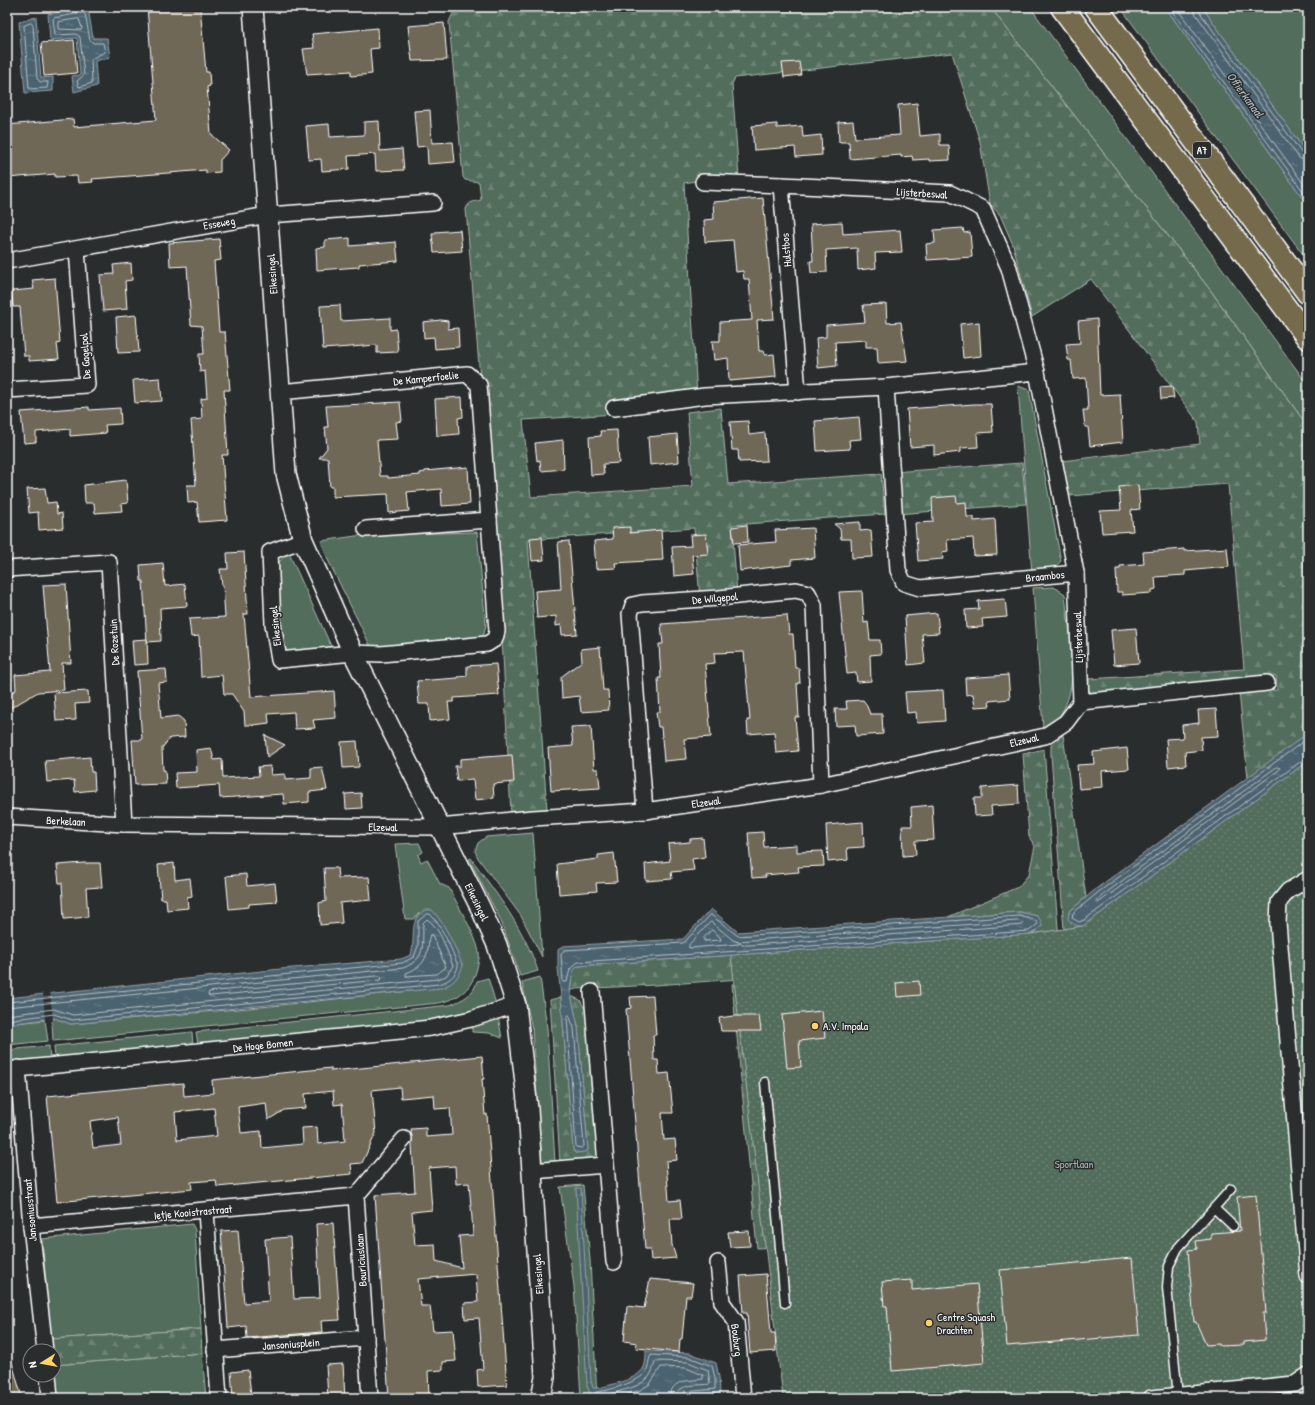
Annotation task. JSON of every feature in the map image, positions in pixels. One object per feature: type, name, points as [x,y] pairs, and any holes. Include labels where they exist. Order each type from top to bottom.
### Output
[{"type":"highway","name":"A7","points":[[1062,7],[1308,338]]},
{"type":"highway","name":"A7","points":[[1096,7],[1308,293]]},
{"type":"street","name":"Eikesingel","points":[[253,7],[286,474],[303,540],[353,653],[497,945],[516,1005],[528,1108],[545,1377],[552,1398]]},
{"type":"street","points":[[703,182],[781,185]]},
{"type":"street","name":"Lijsterbeswal","points":[[781,185],[950,193],[983,209],[1009,268],[1037,372]]},
{"type":"street","name":"Hulstbos","points":[[781,185],[798,392]]},
{"type":"street","name":"Esseweg","points":[[7,261],[268,215],[433,203]]},
{"type":"street","name":"De Gagelpol","points":[[7,390],[87,385],[77,249]]},
{"type":"street","points":[[614,408],[705,396],[886,387],[1037,372]]},
{"type":"street","name":"Braambos","points":[[886,387],[898,570],[904,583],[920,588],[1076,573],[1037,372]]},
{"type":"street","name":"De Kamperfoelie","points":[[280,392],[467,374],[479,385],[496,631],[495,639],[487,644],[381,654],[353,653]]},
{"type":"street","points":[[366,529],[489,520]]},
{"type":"street","name":"Eikesingel","points":[[303,540],[270,552],[273,624],[279,660],[353,653]]},
{"type":"street","name":"De Rozetuin","points":[[7,569],[109,562],[124,824]]},
{"type":"street","name":"Lijsterbeswal","points":[[1076,573],[1081,702]]},
{"type":"street","name":"De Wilgepol","points":[[645,811],[630,614],[633,605],[642,603],[719,598],[796,590],[808,593],[814,604],[821,786]]},
{"type":"street","points":[[1081,702],[1267,682]]},
{"type":"street","name":"Elzewal","points":[[124,824],[439,828],[533,818],[645,811],[821,786],[1046,736],[1066,722],[1081,702]]},
{"type":"street","name":"Berkelaan","points":[[7,817],[124,824]]},
{"type":"street","points":[[1308,879],[1288,891],[1279,902],[1278,923],[1308,1276]]},
{"type":"street","points":[[592,992],[614,1262]]},
{"type":"street","name":"De Hoge Bomen","points":[[12,1069],[431,1028],[471,1019],[516,1005]]},
{"type":"street","name":"Jansoniusstraat","points":[[12,1069],[44,1343]]},
{"type":"street","points":[[356,1196],[404,1139]]},
{"type":"street","points":[[532,1171],[606,1165]]},
{"type":"street","name":"Ietje Kooistrastraat","points":[[30,1226],[356,1196]]},
{"type":"street","name":"Bouriciuslaan","points":[[356,1196],[370,1398]]},
{"type":"street","points":[[206,1211],[219,1398]]},
{"type":"street","name":"Bouburg","points":[[718,1263],[722,1302],[736,1322],[742,1398]]},
{"type":"street","name":"Jansoniusplein","points":[[215,1350],[366,1338]]},
{"type":"street","points":[[1151,1398],[1295,1384],[1308,1375]]},
{"type":"street","name":"Eikesingel","points":[[540,1398],[545,1377]]},
{"type":"street","points":[[49,1383],[50,1398]]},
{"type":"lane","points":[[765,1082],[785,1303]]},
{"type":"lane","points":[[1178,1396],[1167,1287],[1169,1266],[1178,1248],[1231,1189]]},
{"type":"lane","points":[[1214,1208],[1233,1226]]},
{"type":"green space","points":[[458,7],[990,7],[1211,291],[1308,427],[1308,733],[1248,778],[1239,692],[1277,690],[1276,676],[1094,694],[1092,694],[1088,689],[1089,679],[1244,669],[1228,484],[1069,496],[1062,461],[1200,444],[1198,422],[1091,279],[1032,317],[1013,245],[1000,215],[990,204],[980,142],[952,53],[735,78],[732,84],[739,178],[707,179],[684,183],[697,396],[615,414],[523,420],[531,497],[693,486],[687,412],[721,408],[728,484],[881,474],[885,514],[732,525],[737,594],[700,598],[694,528],[528,540],[547,810],[511,814],[503,655],[466,209],[470,203],[481,200],[479,182],[465,180],[463,177],[449,22],[454,11]]},
{"type":"green space","points":[[990,7],[1030,7],[1308,385],[1308,427],[1211,291]]},
{"type":"green space","points":[[1120,7],[1165,7],[1308,205],[1308,261]]},
{"type":"green space","points":[[1202,7],[1308,7],[1308,155]]},
{"type":"green space","points":[[1018,386],[1029,390],[1061,561],[1051,569],[1032,574]]},
{"type":"green space","points":[[1022,463],[1026,504],[897,514],[892,472]]},
{"type":"green space","points":[[477,532],[486,625],[484,634],[478,640],[371,647],[329,562],[321,541],[363,535]]},
{"type":"green space","points":[[288,551],[331,646],[326,649],[282,653],[275,567]]},
{"type":"green space","points":[[1054,587],[1065,594],[1072,654],[1071,686],[1068,700],[1060,715],[1043,728],[1033,588]]},
{"type":"green space","points":[[1063,735],[1086,897],[1069,912],[1071,923],[1308,761],[1065,943],[1051,755],[1051,745]]},
{"type":"green space","points":[[1044,749],[1060,953],[1052,957],[655,985],[575,989],[570,991],[573,971],[578,966],[1031,934],[1037,931],[1037,916],[1020,912],[948,917],[1018,887],[1029,874],[1035,846],[1029,837],[1023,754]]},
{"type":"green space","name":"Sportlaan","points":[[1308,761],[1308,1398],[783,1398],[731,955],[1031,934],[1083,926]]},
{"type":"green space","points":[[533,833],[542,957],[521,916],[478,858],[475,851],[478,843],[486,837]]},
{"type":"green space","points":[[419,843],[423,852],[418,855],[421,862],[427,859],[440,884],[449,888],[470,928],[479,952],[477,968],[472,982],[464,992],[459,995],[439,1003],[53,1041],[52,1022],[54,1018],[71,1024],[271,1006],[446,987],[419,913],[414,919],[405,919],[395,844]]},
{"type":"green space","points":[[471,858],[518,926],[538,971],[520,976],[501,921],[469,859]]},
{"type":"green space","points":[[540,977],[547,1028],[555,1162],[542,1163],[532,1029],[522,982]]},
{"type":"green space","points":[[827,977],[777,1247],[757,1248],[732,984]]},
{"type":"green space","points":[[488,978],[496,1004],[440,1021],[198,1045],[196,1032],[450,1005],[463,999],[470,993],[477,981]]},
{"type":"green space","points":[[571,996],[580,1000],[590,1019],[599,1153],[589,1161],[560,1163],[550,1000],[561,997],[573,1149],[575,1153],[588,1150],[578,1027]]},
{"type":"green space","points":[[498,1016],[502,1038],[489,1033],[472,1032],[472,1026]]},
{"type":"green space","points":[[45,1020],[48,1041],[7,1045],[7,1024]]},
{"type":"green space","points":[[192,1032],[193,1045],[55,1059],[54,1046]]},
{"type":"green space","points":[[49,1046],[50,1059],[7,1063],[7,1050]]},
{"type":"green space","points":[[583,1185],[590,1260],[597,1398],[581,1398],[574,1286],[560,1187]]},
{"type":"green space","points":[[192,1224],[195,1230],[201,1329],[51,1339],[42,1239]]},
{"type":"green space","points":[[201,1329],[202,1353],[62,1364],[62,1343],[51,1343],[51,1339]]},
{"type":"green space","points":[[202,1353],[206,1398],[57,1398],[56,1383],[62,1383],[62,1364]]},
{"type":"water","name":"Offierkanaal","points":[[1165,7],[1202,7],[1308,155],[1308,205]]},
{"type":"water","points":[[88,8],[93,38],[107,38],[110,57],[95,61],[97,86],[74,92],[72,76],[80,75],[77,38],[50,40],[48,14]]},
{"type":"water","points":[[36,17],[41,78],[53,77],[53,91],[25,93],[19,22]]},
{"type":"water","points":[[1308,733],[1308,761],[1083,926],[1078,926],[1068,919],[1069,912],[1097,888]]},
{"type":"water","points":[[711,909],[738,932],[1020,912],[1037,916],[1041,921],[1042,926],[1031,934],[578,966],[573,971],[570,990],[578,1027],[588,1150],[585,1152],[575,1153],[573,1149],[558,968],[558,950],[562,946],[683,939]]},
{"type":"water","points":[[425,910],[432,910],[442,923],[450,936],[463,966],[455,980],[449,985],[441,988],[71,1024],[54,1018],[7,1024],[7,998],[281,969],[401,959],[411,955],[414,924],[416,918]]},
{"type":"water","points":[[576,1188],[581,1188],[591,1381],[593,1388],[599,1388],[617,1383],[636,1375],[644,1367],[646,1361],[646,1351],[690,1353],[716,1363],[720,1393],[665,1398],[592,1398],[587,1386]]},
{"type":"pier","points":[[50,990],[53,1021],[45,1022],[43,992]]},
{"type":"building","points":[[147,7],[200,7],[206,72],[209,72],[210,86],[207,87],[211,134],[229,150],[220,160],[220,172],[206,173],[206,170],[92,179],[93,182],[78,183],[77,176],[55,177],[55,174],[7,178],[7,125],[73,119],[74,127],[156,120]]},
{"type":"building","points":[[444,23],[447,60],[412,61],[408,26]]},
{"type":"building","points":[[378,28],[379,48],[370,49],[372,74],[351,76],[351,71],[307,74],[303,49],[314,48],[312,34]]},
{"type":"building","points":[[74,40],[77,73],[44,76],[41,43]]},
{"type":"building","points":[[799,62],[801,75],[784,77],[782,63]]},
{"type":"building","points":[[917,103],[920,136],[940,134],[940,145],[949,145],[950,160],[913,160],[912,156],[901,157],[901,155],[850,159],[849,142],[839,142],[838,122],[853,121],[855,138],[900,135],[898,105]]},
{"type":"building","points":[[430,110],[432,143],[453,142],[455,162],[428,164],[427,146],[417,147],[414,111]]},
{"type":"building","points":[[379,121],[380,151],[402,149],[404,170],[376,171],[375,154],[348,156],[349,169],[322,171],[321,159],[309,160],[306,126],[329,124],[330,137],[364,135],[364,122]]},
{"type":"building","points":[[777,124],[777,128],[802,126],[803,137],[821,135],[822,155],[796,157],[795,147],[754,150],[752,126]]},
{"type":"building","points":[[763,198],[774,319],[757,320],[759,351],[764,351],[765,355],[774,354],[776,377],[729,381],[728,358],[714,360],[712,341],[720,341],[720,322],[752,320],[749,279],[744,279],[743,271],[736,272],[733,240],[705,242],[704,220],[714,219],[713,202]]},
{"type":"building","points":[[842,222],[843,234],[900,230],[902,252],[875,253],[876,268],[858,270],[857,248],[826,250],[827,272],[811,273],[810,261],[813,261],[811,224]]},
{"type":"building","points":[[963,228],[964,233],[970,232],[972,257],[927,260],[926,244],[935,243],[934,230]]},
{"type":"building","points":[[460,230],[462,251],[434,253],[432,234],[435,234],[435,232]]},
{"type":"building","points":[[350,238],[350,246],[396,242],[398,261],[359,264],[359,267],[317,270],[316,248],[325,247],[325,240]]},
{"type":"building","points":[[219,239],[221,260],[214,261],[219,332],[225,332],[230,390],[224,390],[228,455],[222,455],[227,520],[199,522],[197,502],[188,503],[187,485],[196,485],[191,420],[202,419],[201,399],[207,398],[205,371],[200,372],[199,354],[204,354],[202,326],[191,325],[187,266],[170,267],[169,243]]},
{"type":"building","points":[[131,263],[132,280],[125,281],[127,309],[103,311],[100,275],[114,274],[113,265]]},
{"type":"building","points":[[55,278],[60,343],[57,344],[59,359],[29,361],[29,356],[24,356],[20,307],[13,307],[12,291],[34,289],[32,280]]},
{"type":"building","points":[[886,304],[887,323],[901,322],[907,361],[878,363],[877,347],[866,347],[866,340],[835,342],[837,366],[818,368],[816,338],[826,337],[826,325],[865,322],[863,305]]},
{"type":"building","points":[[340,305],[341,321],[390,318],[390,330],[396,329],[398,352],[377,353],[377,345],[323,349],[320,306]]},
{"type":"building","points":[[136,315],[139,352],[118,353],[116,317]]},
{"type":"building","points":[[1097,319],[1100,395],[1120,394],[1123,442],[1090,446],[1088,427],[1085,427],[1083,410],[1088,410],[1086,378],[1073,379],[1071,360],[1068,360],[1066,344],[1080,343],[1078,321]]},
{"type":"building","points":[[441,320],[448,321],[448,329],[458,328],[459,347],[435,349],[434,337],[424,338],[423,322]]},
{"type":"building","points":[[979,322],[981,356],[963,358],[960,324]]},
{"type":"building","points":[[160,378],[162,401],[135,403],[133,380]]},
{"type":"building","points":[[1172,386],[1174,398],[1161,399],[1160,387]]},
{"type":"building","points":[[462,397],[463,417],[458,418],[459,434],[437,436],[435,399]]},
{"type":"building","points":[[400,402],[402,421],[396,422],[398,439],[377,440],[380,476],[388,476],[388,478],[420,475],[420,473],[425,471],[468,467],[470,504],[442,506],[441,489],[407,492],[409,511],[389,513],[388,494],[333,497],[333,487],[330,487],[328,458],[319,458],[327,448],[325,427],[328,427],[326,406]]},
{"type":"building","points":[[991,404],[993,432],[977,433],[978,447],[961,448],[961,452],[934,455],[934,445],[910,447],[907,409]]},
{"type":"building","points":[[89,407],[89,410],[120,408],[121,424],[105,425],[106,433],[70,436],[70,429],[36,432],[36,442],[24,443],[21,412]]},
{"type":"building","points":[[859,417],[861,439],[849,440],[850,449],[817,451],[815,421]]},
{"type":"building","points":[[748,421],[749,435],[765,433],[767,461],[739,462],[738,450],[732,450],[730,422]]},
{"type":"building","points":[[617,430],[619,463],[603,464],[604,474],[591,475],[589,437],[601,436],[600,431]]},
{"type":"building","points":[[677,434],[679,462],[650,465],[648,437]]},
{"type":"building","points":[[563,440],[564,469],[541,471],[540,460],[537,461],[535,443]]},
{"type":"building","points":[[126,480],[128,503],[121,504],[122,511],[95,513],[94,503],[85,503],[84,485]]},
{"type":"building","points":[[1138,485],[1140,509],[1131,510],[1133,531],[1102,533],[1100,511],[1121,510],[1119,487]]},
{"type":"building","points":[[45,488],[47,503],[56,502],[57,514],[62,513],[63,528],[39,530],[38,512],[29,513],[27,489]]},
{"type":"building","points":[[956,496],[957,503],[966,502],[967,517],[974,517],[974,521],[995,519],[997,555],[974,556],[973,538],[947,540],[948,551],[942,552],[943,559],[918,561],[915,523],[933,522],[932,498]]},
{"type":"building","points":[[860,522],[860,531],[871,530],[873,557],[852,558],[851,539],[841,539],[840,529],[834,524]]},
{"type":"building","points":[[747,525],[748,542],[734,543],[732,527]]},
{"type":"building","points":[[630,527],[630,533],[661,530],[663,560],[615,563],[616,568],[596,569],[594,541],[613,539],[612,528]]},
{"type":"building","points":[[813,528],[815,558],[791,560],[791,565],[740,571],[738,545],[776,542],[775,530]]},
{"type":"building","points":[[706,534],[708,554],[692,555],[694,574],[674,576],[672,547],[691,546],[690,535]]},
{"type":"building","points":[[542,537],[544,560],[532,561],[530,538]]},
{"type":"building","points":[[569,541],[577,634],[562,635],[561,625],[556,626],[556,616],[537,618],[535,591],[561,589],[558,542]]},
{"type":"building","points":[[1227,548],[1229,567],[1185,571],[1185,575],[1155,577],[1156,589],[1152,590],[1152,593],[1122,595],[1122,592],[1117,592],[1116,569],[1120,569],[1120,566],[1144,564],[1143,552]]},
{"type":"building","points":[[244,552],[248,614],[244,614],[251,697],[334,691],[336,718],[313,720],[315,728],[295,729],[294,712],[268,714],[269,723],[253,726],[245,725],[244,712],[232,694],[224,694],[222,675],[201,677],[199,636],[191,637],[189,619],[225,617],[223,585],[220,569],[228,569],[227,553]]},
{"type":"building","points":[[163,563],[165,586],[185,584],[187,606],[160,608],[161,641],[147,642],[143,581],[141,581],[140,565]]},
{"type":"building","points":[[66,584],[71,663],[62,663],[64,690],[38,692],[7,710],[7,694],[16,690],[15,675],[50,672],[43,585]]},
{"type":"building","points":[[862,591],[864,623],[868,622],[870,640],[880,640],[881,654],[870,655],[871,681],[857,682],[856,673],[847,674],[839,592]]},
{"type":"building","points":[[1005,599],[1007,617],[982,619],[983,627],[966,628],[965,610],[979,609],[978,601]]},
{"type":"building","points":[[937,613],[939,633],[922,634],[925,663],[908,665],[905,616]]},
{"type":"building","points":[[787,615],[789,634],[793,634],[795,668],[799,668],[800,683],[797,683],[799,717],[795,717],[798,751],[776,753],[774,732],[748,734],[747,720],[750,720],[744,652],[714,653],[715,663],[705,664],[711,737],[684,739],[686,759],[664,761],[661,727],[658,727],[656,712],[660,712],[658,678],[661,678],[659,644],[663,644],[661,624]]},
{"type":"building","points":[[1136,628],[1139,663],[1114,665],[1111,630]]},
{"type":"building","points":[[147,639],[148,664],[134,665],[132,640]]},
{"type":"building","points":[[600,647],[603,690],[608,690],[609,710],[581,712],[579,696],[562,698],[561,677],[582,661],[581,649]]},
{"type":"building","points":[[496,664],[499,695],[454,698],[454,702],[448,702],[450,719],[430,721],[429,704],[419,704],[417,681],[458,678],[467,676],[467,666]]},
{"type":"building","points":[[166,669],[167,682],[158,683],[161,718],[178,716],[184,721],[185,737],[170,738],[162,748],[163,770],[165,770],[166,784],[135,785],[132,740],[142,740],[137,671]]},
{"type":"building","points":[[1008,675],[1010,699],[989,701],[990,706],[975,707],[973,694],[966,695],[965,678]]},
{"type":"building","points":[[943,690],[945,721],[917,723],[916,712],[907,713],[905,692]]},
{"type":"building","points":[[88,691],[89,703],[75,704],[76,720],[56,721],[54,693]]},
{"type":"building","points":[[863,700],[870,714],[882,714],[883,734],[856,736],[855,725],[836,726],[835,709],[847,709],[846,701]]},
{"type":"building","points":[[1216,709],[1218,736],[1201,737],[1202,750],[1185,752],[1186,765],[1168,767],[1166,739],[1183,738],[1182,725],[1199,723],[1198,710]]},
{"type":"building","points":[[591,726],[594,769],[598,769],[600,788],[551,791],[548,748],[573,746],[571,727]]},
{"type":"building","points":[[265,735],[285,745],[267,757]]},
{"type":"building","points":[[357,741],[359,767],[343,768],[341,742]]},
{"type":"building","points":[[211,748],[214,760],[222,759],[223,778],[259,776],[258,767],[270,766],[271,775],[285,774],[285,780],[311,778],[311,768],[322,767],[327,790],[309,792],[309,802],[284,804],[283,794],[220,798],[219,785],[176,788],[175,773],[197,772],[196,750]]},
{"type":"building","points":[[1127,748],[1129,769],[1102,771],[1103,787],[1079,789],[1077,765],[1094,764],[1093,752]]},
{"type":"building","points":[[512,755],[514,782],[493,784],[494,798],[475,800],[473,780],[457,781],[455,766],[460,766],[460,759]]},
{"type":"building","points":[[90,757],[91,772],[94,772],[95,790],[75,792],[74,780],[47,782],[45,761]]},
{"type":"building","points":[[1018,785],[1019,804],[991,806],[992,815],[975,816],[974,798],[982,798],[982,788]]},
{"type":"building","points":[[361,793],[362,808],[346,809],[345,794]]},
{"type":"building","points":[[932,805],[934,840],[915,841],[916,855],[903,856],[902,826],[912,826],[911,807]]},
{"type":"building","points":[[863,822],[864,847],[847,848],[848,860],[828,862],[826,825]]},
{"type":"building","points":[[763,832],[764,847],[797,845],[797,852],[823,851],[824,866],[798,867],[799,872],[765,875],[766,877],[752,878],[748,833]]},
{"type":"building","points":[[703,838],[705,857],[692,859],[694,870],[671,872],[672,879],[646,881],[645,864],[670,861],[668,844],[690,842],[690,839]]},
{"type":"building","points":[[614,853],[617,882],[596,883],[597,891],[559,894],[557,864],[598,859],[598,855]]},
{"type":"building","points":[[100,863],[102,887],[86,888],[88,917],[64,919],[62,883],[59,883],[57,865]]},
{"type":"building","points":[[174,863],[175,880],[190,878],[192,896],[187,897],[188,908],[167,910],[166,899],[161,899],[158,865]]},
{"type":"building","points":[[324,868],[337,868],[338,878],[369,877],[371,900],[340,903],[342,923],[320,925],[319,903],[326,901]]},
{"type":"building","points":[[246,874],[247,886],[275,883],[277,902],[249,904],[249,907],[229,909],[226,876]]},
{"type":"building","points":[[919,981],[920,995],[897,997],[896,983]]},
{"type":"building","points":[[653,996],[656,1035],[653,1035],[654,1060],[658,1060],[659,1074],[669,1073],[673,1113],[662,1113],[664,1140],[675,1139],[677,1160],[666,1161],[669,1201],[680,1200],[682,1219],[670,1219],[672,1245],[676,1258],[651,1260],[650,1249],[645,1249],[626,1009],[631,1008],[630,997]]},
{"type":"building","points":[[822,1011],[825,1038],[799,1041],[801,1067],[787,1068],[782,1015]]},
{"type":"building","points":[[733,1016],[759,1016],[761,1031],[721,1031],[719,1018]]},
{"type":"building","points":[[482,1056],[484,1079],[482,1079],[485,1115],[487,1114],[507,1385],[478,1387],[477,1370],[483,1369],[479,1318],[465,1319],[464,1303],[478,1302],[476,1274],[418,1279],[421,1306],[430,1306],[433,1331],[453,1330],[456,1361],[443,1362],[443,1370],[428,1371],[429,1398],[389,1398],[375,1195],[415,1192],[411,1129],[426,1128],[426,1137],[452,1135],[450,1108],[435,1109],[434,1095],[401,1098],[400,1087],[372,1090],[376,1133],[362,1163],[351,1164],[352,1174],[217,1187],[216,1180],[191,1182],[192,1189],[57,1202],[47,1096],[183,1083],[184,1096],[213,1093],[212,1080],[331,1068],[331,1071]],"holes":[[[333,1091],[334,1105],[342,1104],[345,1141],[318,1144],[317,1127],[302,1128],[303,1144],[262,1148],[261,1131],[241,1133],[238,1107],[266,1103],[268,1120],[284,1110],[306,1108],[305,1094]],[[214,1108],[217,1136],[177,1140],[175,1112]],[[118,1117],[121,1145],[93,1148],[90,1121]],[[455,1166],[456,1184],[469,1183],[473,1235],[459,1236],[462,1268],[436,1261],[435,1244],[415,1245],[412,1212],[432,1210],[429,1168]]]},
{"type":"building","points":[[1256,1195],[1266,1313],[1263,1313],[1265,1340],[1244,1342],[1244,1345],[1206,1345],[1196,1322],[1194,1322],[1188,1250],[1197,1249],[1196,1241],[1211,1239],[1211,1233],[1240,1231],[1237,1197]]},
{"type":"building","points":[[333,1223],[340,1320],[321,1321],[322,1332],[247,1338],[246,1326],[228,1328],[221,1231],[238,1230],[244,1303],[269,1301],[265,1239],[290,1237],[294,1299],[320,1298],[316,1224]]},
{"type":"building","points":[[749,1231],[750,1246],[730,1247],[728,1232]]},
{"type":"building","points":[[1132,1258],[1139,1335],[1007,1346],[1000,1270]]},
{"type":"building","points":[[766,1274],[771,1333],[775,1333],[776,1351],[750,1353],[747,1313],[743,1313],[740,1276]]},
{"type":"building","points":[[650,1279],[693,1283],[691,1296],[686,1296],[682,1339],[680,1339],[679,1352],[636,1348],[637,1343],[624,1341],[627,1306],[644,1308]]},
{"type":"building","points":[[912,1280],[912,1290],[977,1284],[984,1363],[892,1371],[887,1306],[884,1306],[882,1282]]},
{"type":"building","points":[[11,1359],[22,1398],[7,1398],[7,1360]]},
{"type":"building","points":[[343,1364],[345,1398],[328,1398],[326,1365]]},
{"type":"building","points":[[248,1370],[251,1394],[250,1398],[233,1398],[231,1372]]},
{"type":"place","name":"A.V. Impala","points":[[815,1026]]},
{"type":"place","name":"Centre Squash Drachten","points":[[929,1323]]}]
